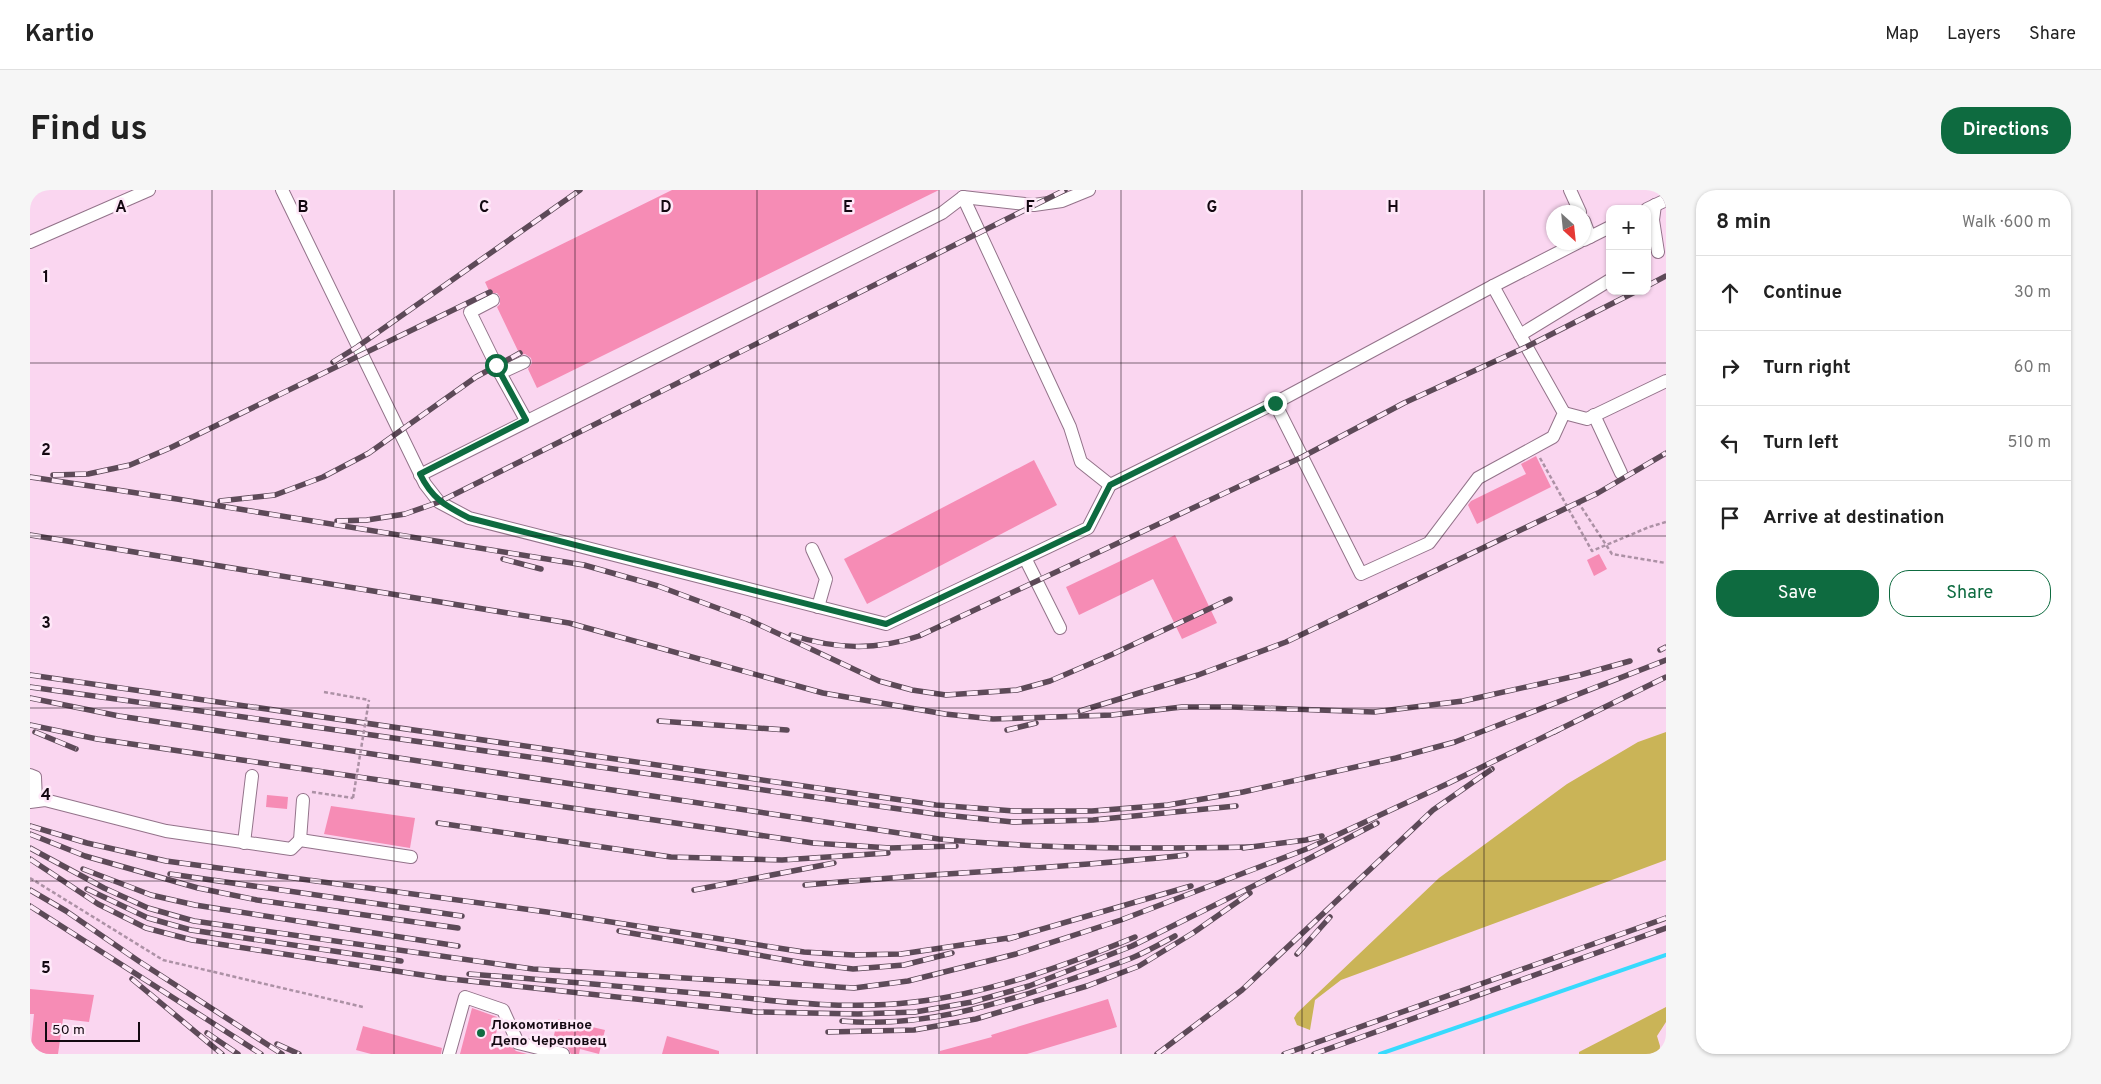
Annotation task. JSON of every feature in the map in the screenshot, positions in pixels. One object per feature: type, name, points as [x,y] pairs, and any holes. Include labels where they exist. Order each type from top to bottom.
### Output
[{"type":"street","points":[[30,242],[148,190]]},
{"type":"street","points":[[282,190],[424,484],[439,502],[469,518],[886,624],[1088,528],[1110,485],[1275,403],[1564,250]]},
{"type":"street","points":[[420,474],[942,213],[962,196],[1034,205],[1062,202],[1089,190]]},
{"type":"street","points":[[1570,190],[1577,205]]},
{"type":"street","points":[[962,196],[1070,427],[1080,462],[1110,485]]},
{"type":"street","points":[[1656,205],[1653,220],[1657,254]]},
{"type":"street","points":[[1591,236],[1606,229]]},
{"type":"street","points":[[1520,335],[1606,282]]},
{"type":"street","points":[[1493,286],[1564,413],[1587,419],[1664,386]]},
{"type":"street","points":[[494,300],[470,312],[526,420]]},
{"type":"street","points":[[500,373],[524,362]]},
{"type":"street","points":[[1275,403],[1361,574],[1429,543],[1478,478],[1553,437],[1564,413]]},
{"type":"street","points":[[1594,416],[1621,473]]},
{"type":"street","points":[[812,549],[826,579],[818,606]]},
{"type":"street","points":[[1025,558],[1060,628]]},
{"type":"street","points":[[30,776],[35,777],[33,802],[45,800],[166,831],[291,849],[300,840],[304,795]]},
{"type":"street","points":[[244,843],[252,776]]},
{"type":"street","points":[[300,840],[411,857]]},
{"type":"street","points":[[449,1054],[465,997],[503,1010],[518,1043],[563,1054]]},
{"type":"path","points":[[1534,447],[1592,551],[1666,522]]},
{"type":"path","points":[[1578,502],[1612,554],[1666,563]]},
{"type":"path","points":[[304,795],[353,798],[369,700],[324,692]]},
{"type":"path","points":[[30,878],[163,960],[362,1007]]},
{"type":"shaded area","points":[[1666,732],[1666,860],[1341,980],[1315,1000],[1310,1030],[1297,1025],[1294,1018],[1297,1013],[1439,878],[1567,784],[1638,742]]},
{"type":"shaded area","points":[[1666,1007],[1666,1022],[1657,1036],[1660,1046],[1659,1054],[1579,1054],[1579,1052]]},
{"type":"building","points":[[672,190],[939,190],[537,388],[528,369],[532,363],[531,358],[525,354],[520,355],[497,307],[500,304],[500,297],[497,293],[490,293],[485,282]]},
{"type":"building","points":[[1536,456],[1551,487],[1477,524],[1468,505],[1471,501],[1526,474],[1521,464]]},
{"type":"building","points":[[1034,460],[1057,505],[867,604],[844,559]]},
{"type":"building","points":[[1175,535],[1217,623],[1182,639],[1153,579],[1079,615],[1066,587]]},
{"type":"building","points":[[1599,554],[1607,569],[1594,576],[1587,560]]},
{"type":"building","points":[[267,795],[288,797],[287,809],[266,807]]},
{"type":"building","points":[[331,806],[415,818],[410,848],[324,834]]},
{"type":"building","points":[[30,989],[94,995],[89,1022],[63,1019],[58,1054],[30,1054],[34,1014],[30,1014]]},
{"type":"building","points":[[1108,999],[1117,1027],[1027,1054],[940,1054],[940,1051],[992,1037],[991,1035]]},
{"type":"building","name":"Локомотивное Депо Череповец","points":[[472,1008],[497,1017],[499,1021],[494,1042],[511,1046],[516,1051],[527,1054],[460,1054]]},
{"type":"building","points":[[558,1019],[605,1030],[599,1054],[580,1049],[579,1054],[571,1054],[568,1048],[552,1043]]},
{"type":"building","points":[[363,1026],[442,1048],[441,1054],[371,1054],[356,1050]]},
{"type":"building","points":[[667,1036],[719,1051],[719,1054],[662,1054]]},
{"type":"waterway","points":[[1380,1054],[1666,955]]},
{"type":"railway","points":[[333,362],[580,190]]},
{"type":"railway","points":[[337,521],[367,520],[405,514],[439,502],[1065,190]]},
{"type":"railway","points":[[1651,284],[1666,276]]},
{"type":"railway","points":[[53,475],[88,474],[130,465],[170,448],[490,292]]},
{"type":"railway","points":[[791,635],[823,643],[855,646],[887,644],[919,636],[1302,457],[1404,403],[1526,347],[1629,295]]},
{"type":"railway","points":[[220,501],[275,495],[323,477],[369,453],[476,377],[520,353]]},
{"type":"railway","points":[[1080,711],[1198,675],[1286,642],[1598,493],[1666,453]]},
{"type":"railway","points":[[30,477],[584,565],[658,586],[747,619],[879,681],[912,690],[946,695],[1017,690],[1050,681],[1113,654],[1230,599]]},
{"type":"railway","points":[[30,535],[569,623],[823,693],[945,714],[993,719],[1112,715],[1182,707],[1374,712],[1463,701],[1580,675],[1630,661]]},
{"type":"railway","points":[[503,559],[541,569]]},
{"type":"railway","points":[[1660,650],[1666,647]]},
{"type":"railway","points":[[30,675],[936,805],[1014,811],[1092,811],[1168,805],[1243,792],[1396,758],[1455,742],[1666,660]]},
{"type":"railway","points":[[1554,732],[1666,677]]},
{"type":"railway","points":[[30,687],[935,814],[1013,822],[1093,820],[1236,806]]},
{"type":"railway","points":[[30,698],[119,716],[939,839],[1095,848],[1251,847]]},
{"type":"railway","points":[[659,721],[787,730]]},
{"type":"railway","points":[[1007,730],[1036,723]]},
{"type":"railway","points":[[30,725],[97,739],[813,843],[890,848],[956,846]]},
{"type":"railway","points":[[30,848],[104,888],[148,908],[194,921],[533,969],[854,988],[908,981],[1016,954],[1121,920],[1309,848],[1558,730]]},
{"type":"railway","points":[[35,732],[76,749]]},
{"type":"railway","points":[[1157,1054],[1242,990],[1433,810],[1492,769]]},
{"type":"railway","points":[[438,823],[671,857],[782,860],[888,853]]},
{"type":"railway","points":[[30,859],[98,904],[146,928],[192,940],[442,978],[756,1012],[858,1014],[915,1012],[972,1002],[1029,986],[1132,946],[1377,823]]},
{"type":"railway","points":[[30,826],[87,843],[166,861],[547,912],[804,952],[853,955],[901,954],[1015,937]]},
{"type":"railway","points":[[30,834],[85,856],[198,888],[257,900],[458,928]]},
{"type":"railway","points":[[1243,848],[1306,840],[1322,836]]},
{"type":"railway","points":[[805,885],[1091,864],[1186,855]]},
{"type":"railway","points":[[694,890],[834,863]]},
{"type":"railway","points":[[83,869],[151,895],[195,905],[458,946]]},
{"type":"railway","points":[[170,874],[462,916]]},
{"type":"railway","points":[[1008,939],[1191,886]]},
{"type":"railway","points":[[87,889],[148,918],[191,930],[401,961]]},
{"type":"railway","points":[[30,890],[66,911],[140,962],[282,1054]]},
{"type":"railway","points":[[828,1032],[914,1030],[976,1019],[1087,986],[1139,966],[1193,933],[1250,893]]},
{"type":"railway","points":[[30,906],[261,1054]]},
{"type":"railway","points":[[1297,954],[1330,917]]},
{"type":"railway","points":[[1284,1054],[1666,918]]},
{"type":"railway","points":[[1314,1054],[1666,928]]},
{"type":"railway","points":[[619,931],[804,963],[853,969],[904,965],[952,953]]},
{"type":"railway","points":[[842,1021],[871,1022],[928,1018],[984,1006],[1039,990],[1139,955],[1175,936]]},
{"type":"railway","points":[[469,974],[791,1002],[841,1005],[890,1004],[942,998],[998,985],[1054,968],[1135,937]]},
{"type":"railway","points":[[132,979],[222,1054]]},
{"type":"railway","points":[[207,1033],[238,1054]]},
{"type":"railway","points":[[277,1044],[299,1054]]},
{"type":"place","name":"Локомотивное Депо Череповец","points":[[481,1033]]},
{"type":"route","points":[[496,365],[526,420],[420,474],[424,484],[439,502],[469,518],[886,624],[1088,528],[1110,485],[1275,403]]}]
